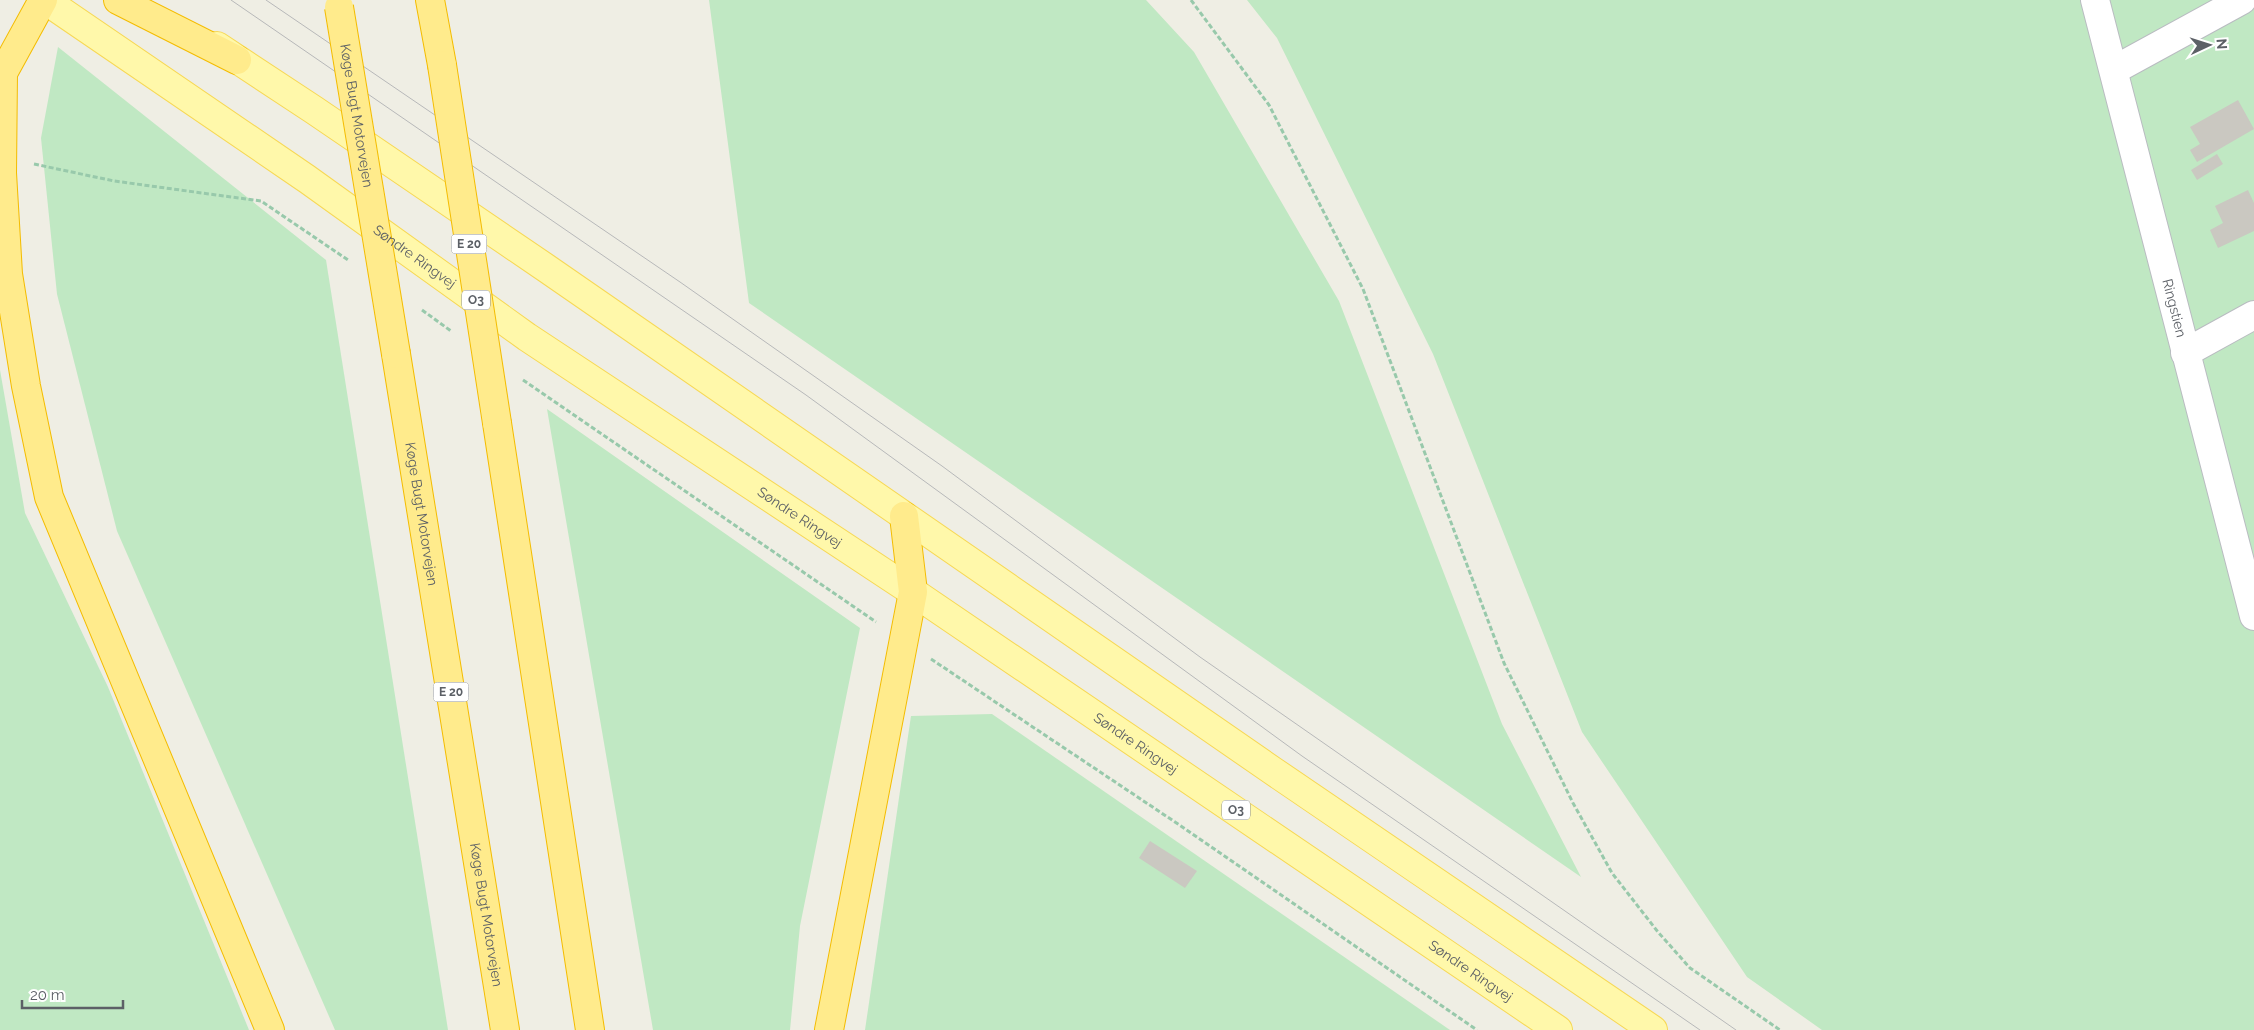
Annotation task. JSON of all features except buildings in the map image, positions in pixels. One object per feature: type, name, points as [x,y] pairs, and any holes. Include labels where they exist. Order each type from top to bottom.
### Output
[{"type":"highway","points":[[44,0],[3,73],[2,173],[8,274],[26,386],[49,498],[270,1030]]},
{"type":"highway","points":[[118,0],[237,60]]},
{"type":"highway","name":"E 20","points":[[430,0],[442,65],[590,1030]]},
{"type":"highway","name":"Køge Bugt Motorvejen","points":[[339,4],[506,1030]]},
{"type":"highway","points":[[829,1030],[913,592],[904,516]]},
{"type":"main road","name":"Søndre Ringvej","points":[[44,0],[308,179],[527,337],[913,592],[1558,1030]]},
{"type":"main road","points":[[148,0],[522,252],[1256,760],[1653,1030]]},
{"type":"street","name":"Ringstien","points":[[2095,0],[2254,616]]},
{"type":"street","points":[[2114,70],[2242,0]]},
{"type":"street","points":[[2185,353],[2254,315]]},
{"type":"path","points":[[1191,0],[1269,105],[1363,288],[1504,663],[1573,804],[1608,865],[1658,932],[1690,968],[1780,1030]]},
{"type":"path","points":[[33,164],[114,181],[261,201],[352,263]]},
{"type":"path","points":[[418,308],[459,336]]},
{"type":"path","points":[[517,376],[904,641],[1178,824],[1477,1030]]},
{"type":"green space","points":[[709,0],[1146,0],[1194,52],[1339,301],[1502,724],[1581,877],[749,303]]},
{"type":"green space","points":[[1247,0],[2254,0],[2254,1030],[1822,1030],[1747,977],[1582,732],[1433,354],[1277,38]]},
{"type":"green space","points":[[58,47],[326,260],[448,1030],[335,1030],[117,531],[57,294],[41,138]]},
{"type":"green space","points":[[0,370],[25,513],[108,687],[249,1030],[0,1030]]},
{"type":"green space","points":[[547,409],[860,628],[800,926],[790,1030],[653,1030]]},
{"type":"green space","points":[[992,714],[1450,1030],[865,1030],[911,716]]},
{"type":"tram line","points":[[231,0],[806,395],[1302,756],[1700,1030]]},
{"type":"tram line","points":[[266,0],[680,282],[942,466],[1200,657],[1736,1030]]}]
